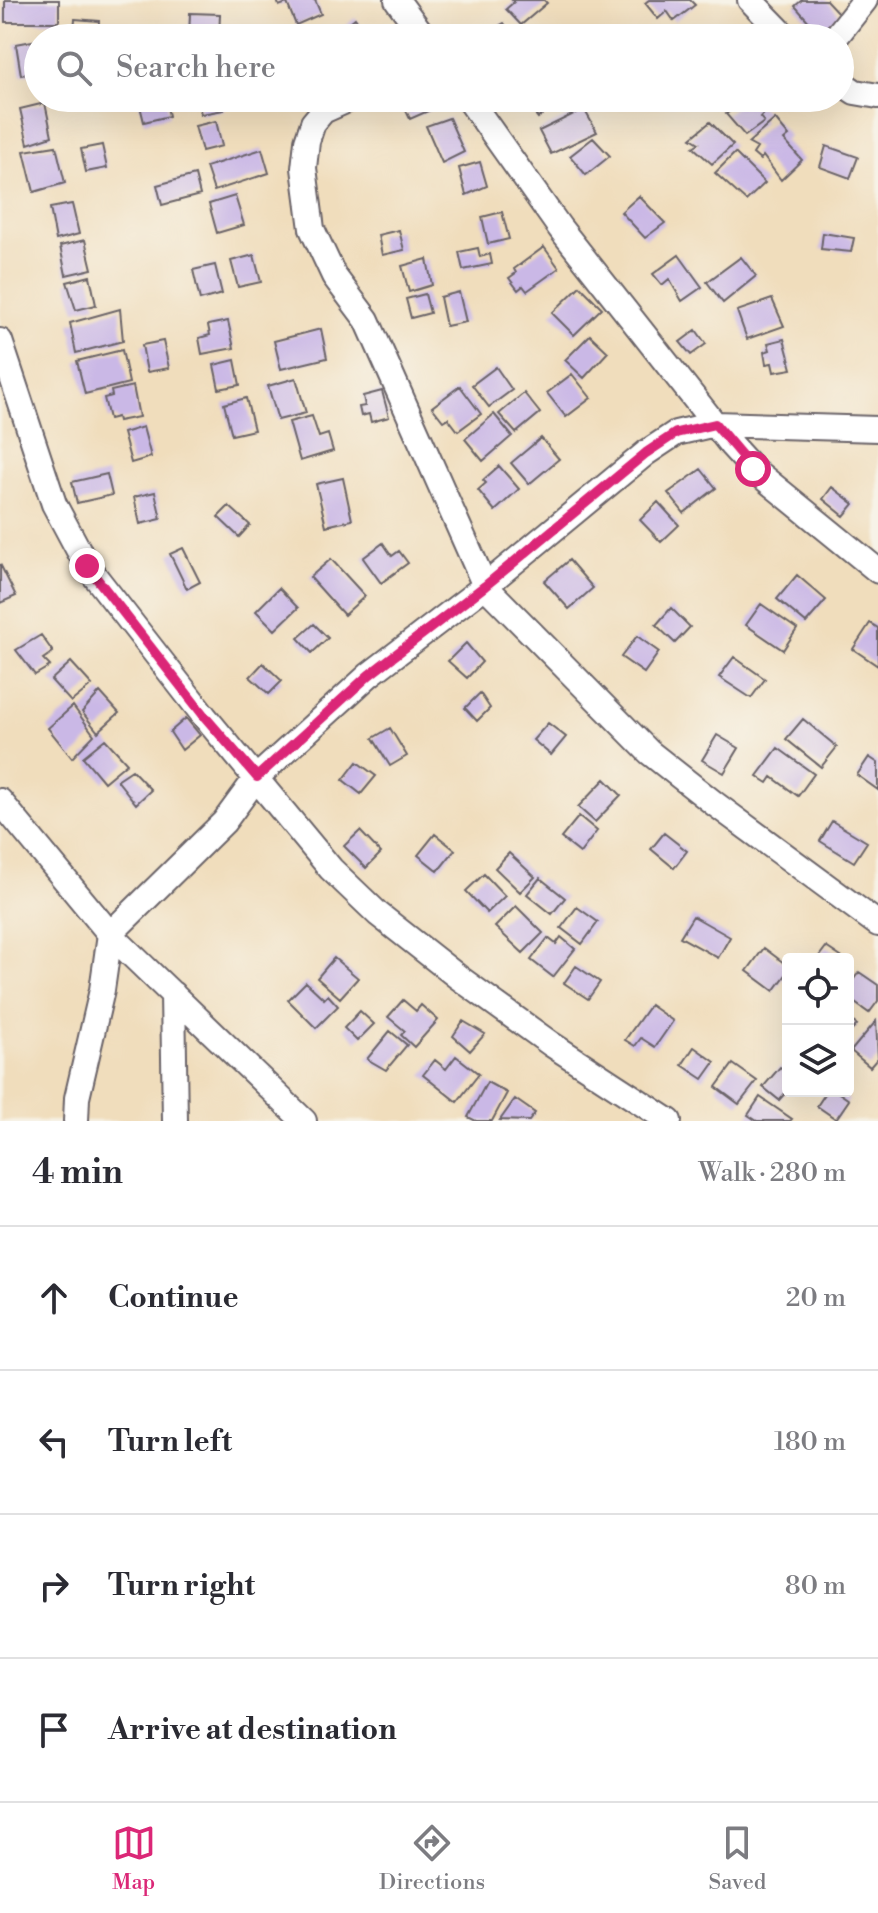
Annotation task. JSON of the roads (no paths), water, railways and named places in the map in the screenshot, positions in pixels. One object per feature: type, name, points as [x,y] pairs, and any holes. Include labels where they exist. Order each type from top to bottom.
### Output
[{"type":"street","points":[[397,0],[415,24]]},
{"type":"street","points":[[750,0],[773,24]]},
{"type":"street","points":[[846,24],[865,0]]},
{"type":"street","points":[[854,91],[878,96]]},
{"type":"street","points":[[322,112],[313,123],[307,141],[305,180],[312,229],[334,276],[367,320],[485,586],[649,752],[878,924]]},
{"type":"street","points":[[478,112],[560,228],[753,469],[878,571]]},
{"type":"street","points":[[0,341],[54,504],[87,566],[331,869],[378,914],[489,1000],[669,1121]]},
{"type":"street","points":[[76,1121],[77,1098],[102,990],[110,934],[224,822],[257,777],[369,675],[485,586],[646,453],[676,433],[715,424],[878,429]]},
{"type":"street","points":[[0,801],[110,934],[304,1121]]},
{"type":"street","points":[[173,994],[175,1121]]}]
